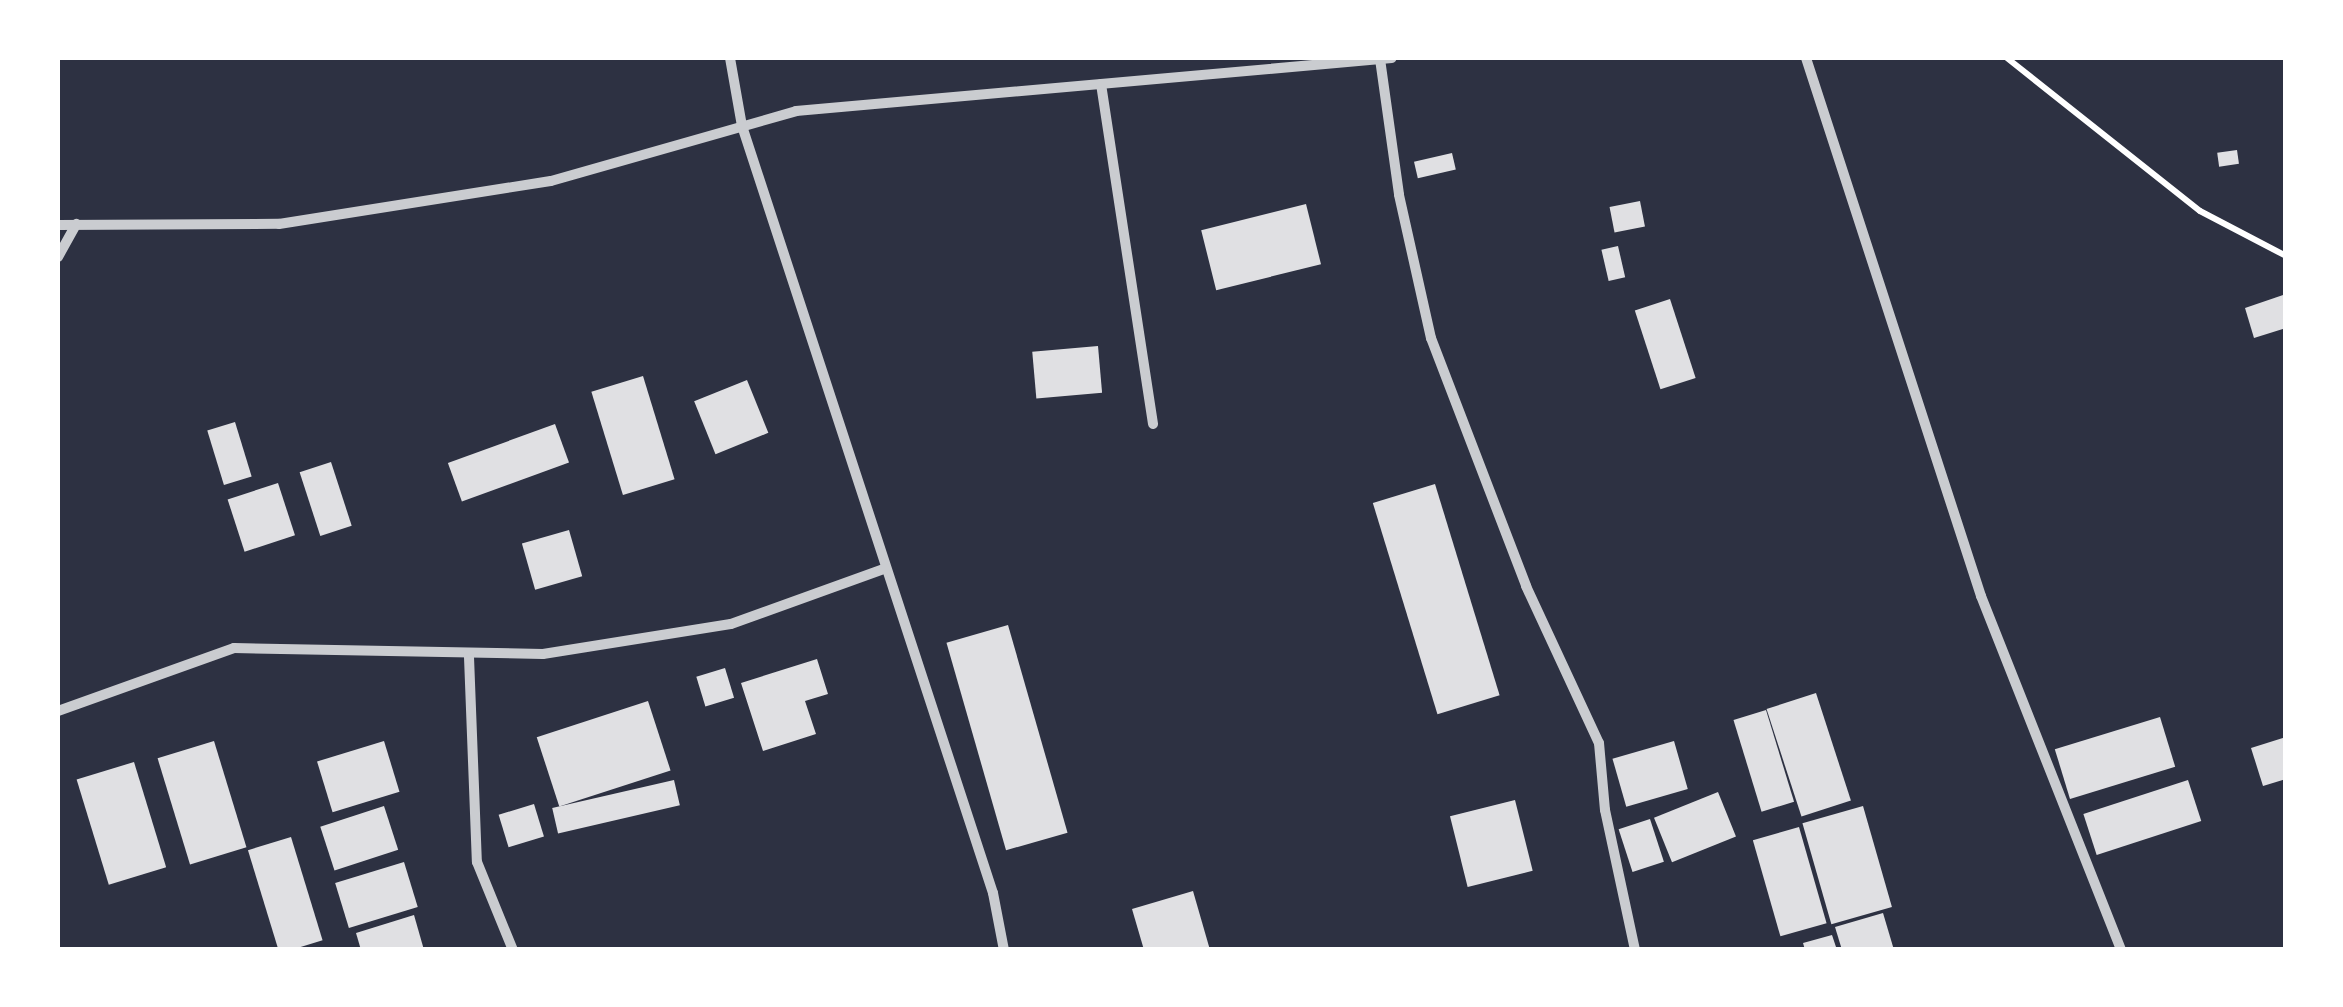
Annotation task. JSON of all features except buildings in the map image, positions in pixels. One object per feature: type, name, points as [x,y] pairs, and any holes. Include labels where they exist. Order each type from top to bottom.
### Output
[{"type":"street","points":[[730,58],[742,126],[993,893],[1004,950]]},
{"type":"street","points":[[1380,58],[1399,194],[1431,338],[1526,586],[1600,743],[1604,810],[1635,950]]},
{"type":"street","points":[[58,225],[296,222],[551,181],[796,111],[1102,84],[1318,59],[1392,58]]},
{"type":"street","points":[[1806,58],[1981,596],[2121,950]]},
{"type":"street","points":[[1102,84],[1153,424]]},
{"type":"street","points":[[58,258],[76,224]]},
{"type":"street","points":[[58,711],[234,648],[327,646],[469,656],[543,654],[731,624],[884,569]]},
{"type":"street","points":[[469,656],[477,862],[513,950]]},
{"type":"path","points":[[2007,58],[2200,211],[2286,256]]}]
